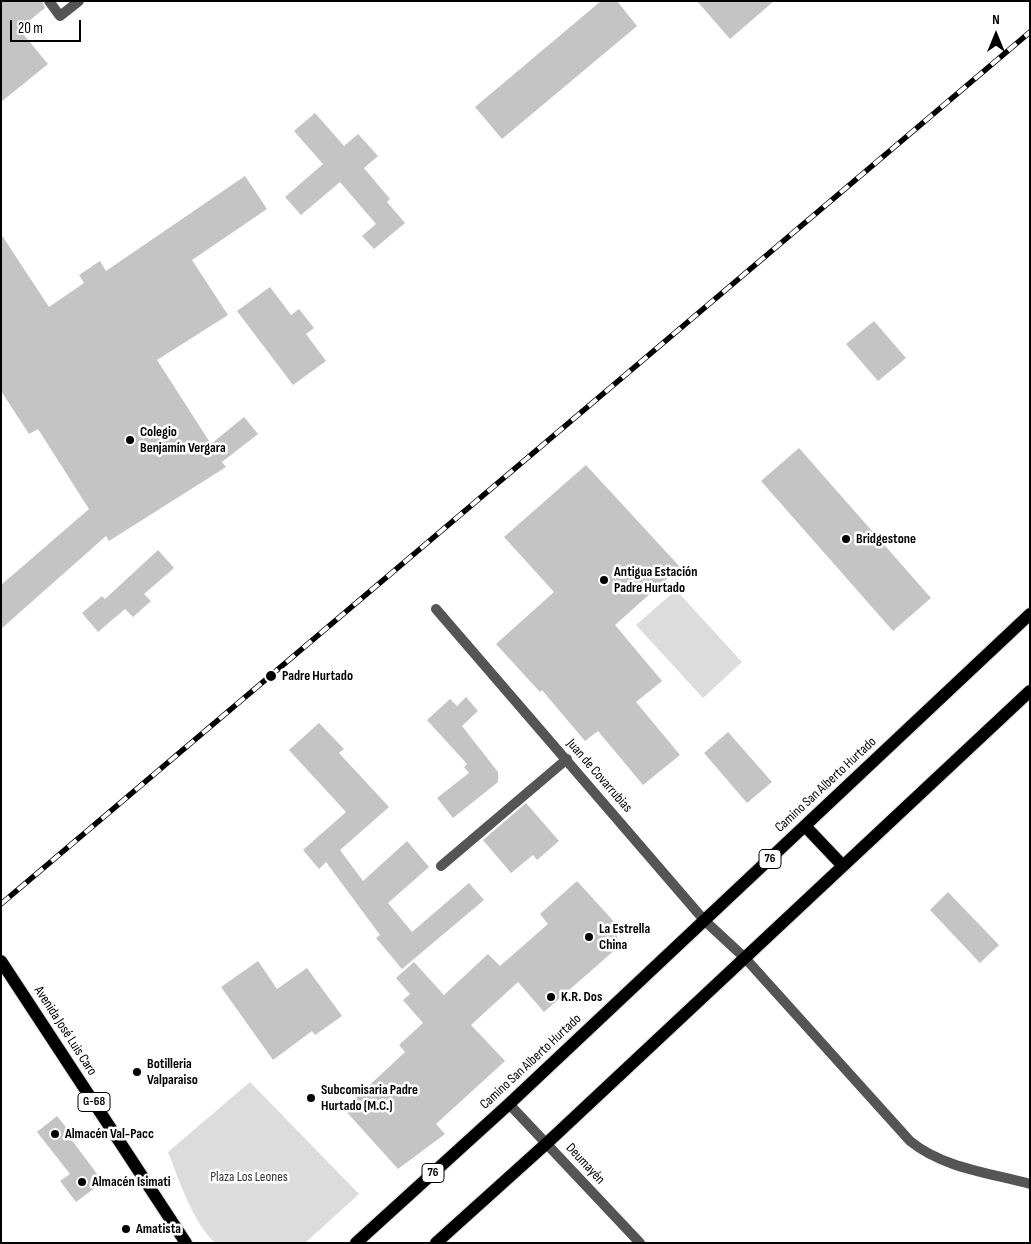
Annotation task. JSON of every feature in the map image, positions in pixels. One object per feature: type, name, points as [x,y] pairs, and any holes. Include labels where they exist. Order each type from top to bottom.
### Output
[{"type":"main road","name":"Camino San Alberto Hurtado","points":[[356,1243],[509,1104],[1030,614]]},
{"type":"main road","points":[[436,1243],[547,1143],[1030,691]]},
{"type":"main road","points":[[805,826],[843,866]]},
{"type":"main road","name":"Avenida José Luis Caro","points":[[1,961],[186,1243]]},
{"type":"street","points":[[49,1],[60,16],[79,1]]},
{"type":"street","name":"Juan de Covarrubias","points":[[436,609],[704,920],[745,958],[910,1141],[926,1154],[940,1160],[1030,1184]]},
{"type":"street","points":[[441,866],[567,759]]},
{"type":"street","name":"Deumayén","points":[[509,1104],[640,1243]]},
{"type":"green space","points":[[676,590],[742,662],[703,698],[636,625]]},
{"type":"green space","name":"Plaza Los Leones","points":[[250,1082],[359,1194],[305,1243],[215,1243],[193,1212],[168,1152]]},
{"type":"building","points":[[1,1],[42,1],[45,8],[19,29],[48,64],[1,102]]},
{"type":"building","points":[[601,1],[617,1],[637,26],[502,139],[475,107]]},
{"type":"building","points":[[697,1],[774,1],[730,39]]},
{"type":"building","points":[[315,113],[344,146],[358,134],[378,156],[364,168],[390,199],[387,202],[405,223],[374,249],[362,236],[376,224],[340,182],[301,215],[285,197],[323,164],[294,131]]},
{"type":"building","points":[[245,176],[267,209],[192,260],[228,315],[157,360],[211,444],[244,417],[258,434],[222,462],[226,467],[109,541],[106,536],[1,629],[1,585],[89,509],[38,429],[29,434],[1,391],[1,234],[49,307],[84,283],[79,275],[100,261],[106,271]]},
{"type":"building","points":[[270,287],[291,315],[299,309],[314,328],[306,334],[326,361],[293,385],[237,311]]},
{"type":"building","points":[[874,321],[906,358],[878,381],[846,344]]},
{"type":"building","name":"Bridgestone","points":[[799,448],[931,598],[893,631],[761,481]]},
{"type":"building","name":"Antigua Estación Padre Hurtado","points":[[586,465],[680,567],[615,625],[662,681],[636,702],[680,755],[643,785],[598,731],[585,741],[542,690],[540,692],[496,644],[554,592],[504,537]]},
{"type":"building","points":[[158,550],[174,568],[144,594],[151,601],[133,617],[125,609],[98,632],[82,613],[102,596],[105,599]]},
{"type":"building","points":[[466,697],[478,711],[462,726],[498,772],[498,782],[453,818],[437,798],[469,773],[464,767],[467,764],[427,720],[450,699],[457,706]]},
{"type":"building","points":[[319,723],[344,749],[339,753],[389,807],[340,850],[363,881],[407,841],[429,867],[388,903],[412,932],[469,883],[484,900],[402,969],[376,938],[380,935],[326,862],[319,869],[303,850],[346,812],[289,750]]},
{"type":"building","points":[[728,732],[772,782],[747,803],[704,753]]},
{"type":"building","points":[[526,803],[559,841],[537,860],[533,855],[511,873],[483,840]]},
{"type":"building","points":[[577,881],[617,925],[617,948],[544,1012],[518,982],[471,1025],[505,1061],[436,1124],[445,1134],[398,1169],[344,1109],[405,1052],[399,1045],[423,1023],[403,1000],[410,994],[396,978],[414,962],[444,995],[488,954],[500,966],[548,924],[540,914]]},
{"type":"building","points":[[948,892],[999,945],[980,963],[930,910]]},
{"type":"building","points":[[258,961],[277,989],[307,968],[342,1016],[315,1035],[312,1031],[273,1060],[221,987]]},
{"type":"building","points":[[57,1116],[73,1136],[71,1139],[103,1182],[76,1202],[60,1181],[70,1174],[37,1132]]},
{"type":"railway","points":[[1,904],[1030,32]]},
{"type":"place","name":"Colegio Benjamín Vergara","points":[[130,440]]},
{"type":"place","name":"Bridgestone","points":[[846,539]]},
{"type":"place","name":"Antigua Estación Padre Hurtado","points":[[604,580]]},
{"type":"place","name":"Padre Hurtado","points":[[271,676]]},
{"type":"place","name":"La Estrella China","points":[[589,937]]},
{"type":"place","name":"K.R. Dos","points":[[551,997]]},
{"type":"place","name":"Botilleria Valparaiso","points":[[137,1072]]},
{"type":"place","name":"Subcomisaria Padre Hurtado (M.C.)","points":[[311,1098]]},
{"type":"place","name":"Almacén Val-Pacc","points":[[55,1134]]},
{"type":"place","name":"Almacén Isimati","points":[[82,1182]]},
{"type":"place","name":"Amatista","points":[[126,1229]]}]
